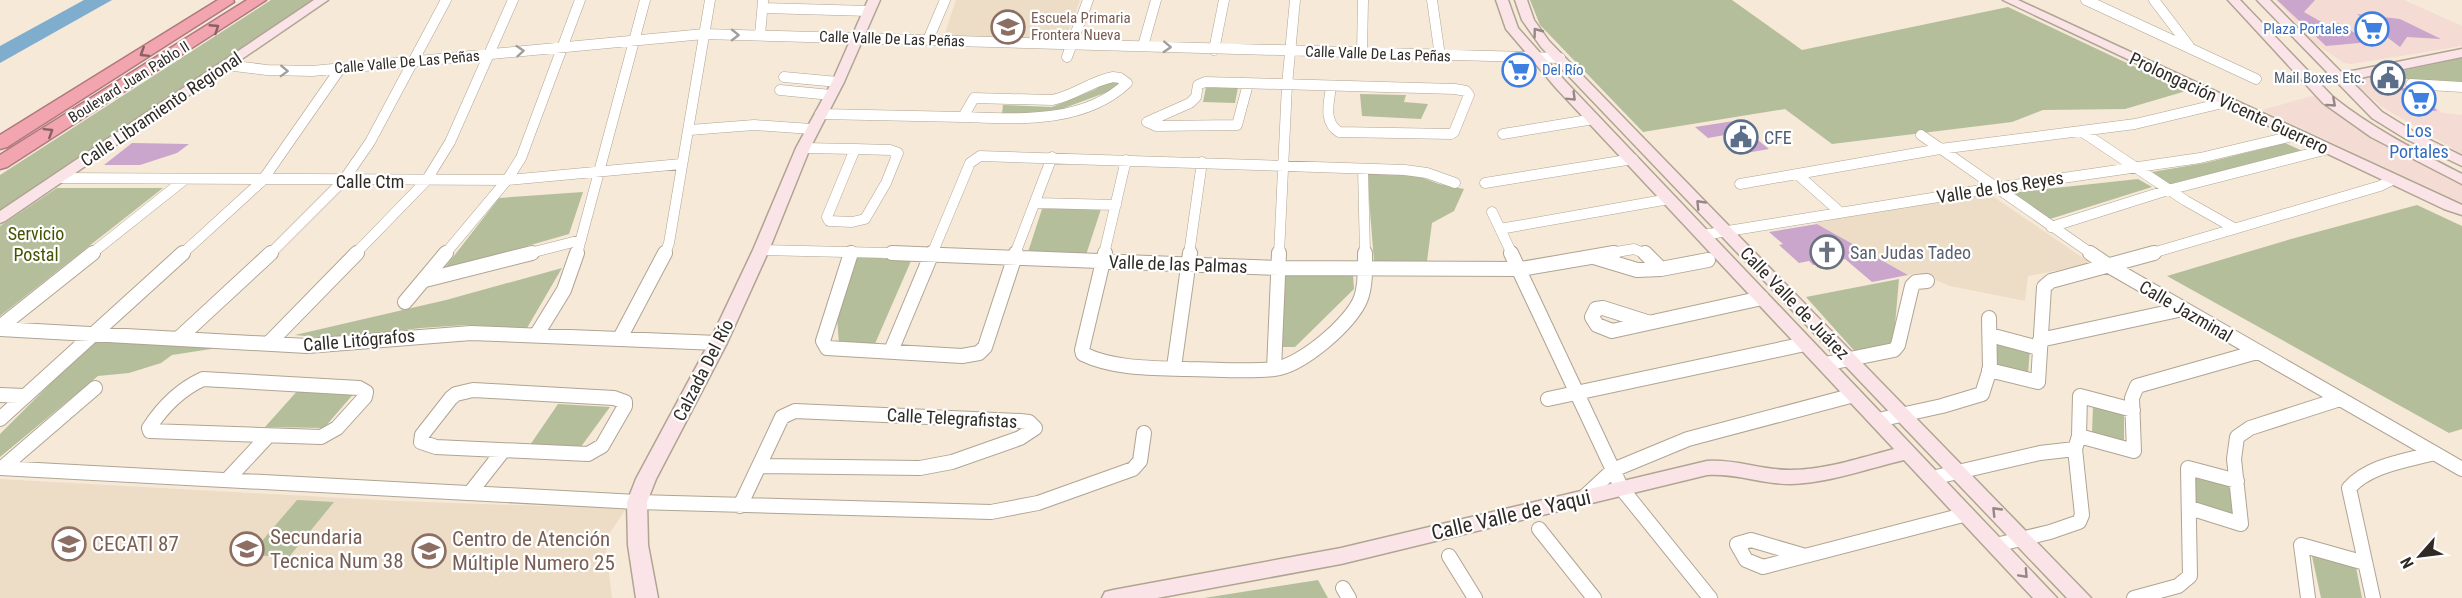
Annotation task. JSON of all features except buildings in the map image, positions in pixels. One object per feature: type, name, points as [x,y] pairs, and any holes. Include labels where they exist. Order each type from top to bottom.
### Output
[{"type":"highway","name":"Boulevard Juan Pablo II","points":[[0,143],[230,0]]},
{"type":"highway","name":"Boulevard Juan Pablo II","points":[[0,163],[258,0]]},
{"type":"street","name":"Calle Libramiento Regional","points":[[0,218],[322,0]]},
{"type":"street","points":[[178,339],[302,224],[343,181],[370,142],[446,0]]},
{"type":"street","points":[[268,344],[426,181],[450,142],[513,0]]},
{"type":"street","points":[[405,302],[507,180],[521,158],[580,0]]},
{"type":"street","points":[[537,334],[564,290],[581,240],[645,0]]},
{"type":"street","points":[[620,338],[663,260],[669,243],[681,164],[690,130],[710,0]]},
{"type":"street","points":[[928,40],[945,0]]},
{"type":"street","points":[[1067,57],[1088,0]]},
{"type":"street","points":[[1143,46],[1156,0]]},
{"type":"street","points":[[1214,50],[1224,0]]},
{"type":"street","points":[[1274,369],[1287,85],[1295,0]]},
{"type":"street","points":[[1362,53],[1363,0]]},
{"type":"street","points":[[1432,0],[1440,56]]},
{"type":"street","name":"Calle Valle de Juárez","points":[[1502,0],[1512,29],[1537,59],[2046,598]]},
{"type":"street","name":"Calle Valle de Juárez","points":[[1521,0],[1535,31],[1560,58],[2080,598]]},
{"type":"street","name":"Prolongación Vicente Guerrero","points":[[2009,0],[2456,208],[2462,216]]},
{"type":"street","points":[[2086,0],[2256,79]]},
{"type":"street","points":[[2154,0],[2189,47]]},
{"type":"street","points":[[2234,0],[2344,114],[2378,136],[2462,180]]},
{"type":"street","points":[[2264,0],[2377,115],[2410,136],[2462,162]]},
{"type":"street","points":[[760,35],[763,4],[872,6]]},
{"type":"street","name":"Calzada Del Río","points":[[647,598],[638,545],[637,502],[646,479],[718,343],[761,250],[802,148],[834,88],[872,6]]},
{"type":"street","points":[[2262,29],[2283,41],[2311,68],[2338,77],[2363,74],[2462,52]]},
{"type":"street","name":"Calle Valle De Las Peñas","points":[[226,65],[282,71],[340,69],[704,34],[1560,58]]},
{"type":"street","points":[[2325,63],[2352,68],[2382,68]]},
{"type":"street","points":[[0,419],[262,181],[340,69]]},
{"type":"street","points":[[784,77],[834,88]]},
{"type":"street","points":[[820,114],[963,118],[1028,119],[1055,116],[1113,93],[1127,82],[1119,78],[1102,78],[1080,92],[1045,101],[974,98],[963,118]]},
{"type":"street","points":[[1248,84],[1237,125],[1194,127],[1148,124],[1149,119],[1194,100],[1198,85],[1204,82],[1455,89],[1466,91],[1469,95],[1454,132],[1451,134],[1340,132],[1332,128],[1329,123],[1331,87]]},
{"type":"street","points":[[2411,84],[2462,87]]},
{"type":"street","points":[[780,90],[834,88]]},
{"type":"street","points":[[1740,184],[1940,149],[2081,132],[2155,120],[2227,102]]},
{"type":"street","points":[[1503,134],[1594,119]]},
{"type":"street","points":[[690,130],[754,125],[811,129]]},
{"type":"street","points":[[2081,132],[2168,190],[2234,228]]},
{"type":"street","name":"Calle Jazminal","points":[[1921,135],[2109,266],[2462,469]]},
{"type":"street","name":"Valle de los Reyes","points":[[1703,235],[1994,188],[2199,158],[2297,135]]},
{"type":"street","points":[[1614,140],[1636,137]]},
{"type":"street","points":[[802,148],[855,149],[890,150],[898,153],[865,219],[855,222],[829,221],[826,217],[855,149]]},
{"type":"street","points":[[2051,227],[2168,190],[2328,149]]},
{"type":"street","points":[[891,351],[970,163],[975,158],[986,155],[1363,169],[1418,172],[1455,183]]},
{"type":"street","points":[[852,251],[823,341],[824,345],[832,349],[962,356],[979,353],[985,347],[1014,258],[1052,157]]},
{"type":"street","points":[[1485,183],[1633,159]]},
{"type":"street","points":[[1126,160],[1082,350],[1086,358],[1097,362],[1174,367],[1274,369],[1294,364],[1343,324],[1362,297],[1363,169]]},
{"type":"street","points":[[1174,367],[1202,162]]},
{"type":"street","name":"Calle Ctm","points":[[59,178],[262,181],[507,180],[681,164]]},
{"type":"street","points":[[1797,174],[1840,212]]},
{"type":"street","points":[[0,328],[184,180]]},
{"type":"street","points":[[1989,370],[2038,382],[2046,284],[2379,186],[2392,180]]},
{"type":"street","points":[[1500,229],[1669,199]]},
{"type":"street","points":[[1036,203],[1116,205]]},
{"type":"street","points":[[1492,212],[1521,269],[1617,480],[1710,598]]},
{"type":"street","points":[[424,280],[581,240]]},
{"type":"street","name":"Valle de las Palmas","points":[[761,250],[852,251],[1278,268],[1521,269],[1638,249],[1646,253],[1661,268]]},
{"type":"street","name":"Valle de las Palmas","points":[[1594,257],[1637,270],[1708,261]]},
{"type":"street","points":[[1735,269],[1760,267]]},
{"type":"street","points":[[1825,364],[1889,352],[1897,348],[1912,286],[1916,282],[1927,281]]},
{"type":"street","points":[[1647,322],[1762,298]]},
{"type":"street","points":[[1774,310],[1798,306]]},
{"type":"street","points":[[1990,335],[2040,344],[2183,309]]},
{"type":"street","points":[[1878,420],[1982,394],[1986,390],[1989,370],[1989,318]]},
{"type":"street","name":"Calle Litógrafos","points":[[0,328],[328,346],[471,333],[718,343]]},
{"type":"street","points":[[1548,399],[1805,344]]},
{"type":"street","points":[[1932,478],[2077,443],[2134,451],[2134,391],[2142,383],[2258,352]]},
{"type":"street","points":[[227,480],[268,436],[312,438],[329,433],[353,412],[366,392],[359,388],[203,380],[192,385],[149,428],[150,431],[156,433],[268,436]]},
{"type":"street","points":[[1,468],[95,388]]},
{"type":"street","points":[[473,390],[614,398],[624,402],[625,406],[602,446],[588,454],[503,451],[436,447],[422,441],[422,435],[451,398],[456,394],[473,390]]},
{"type":"street","points":[[0,395],[24,396]]},
{"type":"street","points":[[1617,480],[1711,431],[1854,395]]},
{"type":"street","points":[[1996,545],[2050,532],[2079,522],[2082,515],[2077,443],[2080,396],[2133,410]]},
{"type":"street","points":[[2190,508],[2241,524],[2234,459],[2235,442],[2242,432],[2340,399]]},
{"type":"street","name":"Calle Telegrafistas","points":[[740,506],[782,417],[795,411],[1020,421],[1029,422],[1035,428],[1020,438],[951,462],[928,467],[760,465]]},
{"type":"street","points":[[1,468],[637,502],[990,512],[1014,509],[1068,493],[1132,469],[1140,461],[1144,433]]},
{"type":"street","points":[[470,493],[503,451]]},
{"type":"street","name":"Calle Valle de Yaqui","points":[[1113,598],[1341,556],[1583,498],[1617,480],[1722,466],[1786,477],[1800,477],[1908,452]]},
{"type":"street","points":[[2373,598],[2349,488],[2353,482],[2367,474],[2433,453]]},
{"type":"street","points":[[2134,598],[2178,586],[2190,576],[2188,468],[2237,481]]},
{"type":"street","points":[[1802,555],[1967,514]]},
{"type":"street","points":[[1539,529],[1594,598]]},
{"type":"street","points":[[2307,598],[2301,545],[2366,563]]},
{"type":"street","points":[[1449,556],[1475,598]]},
{"type":"shaded area","name":"Escuela Primaria Frontera Nueva","points":[[956,0],[1080,0],[1065,40],[943,39]]},
{"type":"shaded area","points":[[2276,0],[2404,0],[2462,26],[2462,46],[2351,64],[2344,63],[2313,42]]},
{"type":"shaded area","points":[[2388,74],[2397,78],[2394,81],[2401,86],[2420,91],[2442,113],[2462,115],[2462,154],[2382,107],[2351,80]]},
{"type":"shaded area","points":[[2316,95],[2355,128],[2462,184],[2462,203],[2262,110]]},
{"type":"shaded area","points":[[1988,193],[2092,264],[2028,276],[2025,301],[1950,286],[1919,273],[1908,275],[1814,222]]},
{"type":"shaded area","points":[[0,479],[398,501],[626,509],[605,540],[612,598],[0,598]]},
{"type":"green space","points":[[271,0],[316,0],[0,213],[0,175]]},
{"type":"green space","points":[[1530,0],[1732,0],[1802,50],[2008,7],[2186,91],[2125,109],[2043,110],[2012,122],[1832,144],[1785,109],[1643,132],[1540,25]]},
{"type":"green space","points":[[2462,58],[2462,84],[2397,78],[2388,74]]},
{"type":"green space","points":[[1103,80],[1119,82],[1118,88],[1043,116],[1002,114],[1003,105],[1052,107],[1096,89]]},
{"type":"green space","points":[[1206,87],[1238,87],[1235,103],[1203,102]]},
{"type":"green space","points":[[1360,94],[1406,95],[1404,102],[1428,104],[1421,119],[1362,116]]},
{"type":"green space","points":[[2285,143],[2307,153],[2171,187],[2146,173],[2205,163]]},
{"type":"green space","points":[[1367,173],[1418,176],[1439,184],[1464,189],[1454,211],[1432,223],[1427,261],[1374,261]]},
{"type":"green space","points":[[2138,179],[2152,187],[2050,219],[2010,193]]},
{"type":"green space","name":"Servicio Postal","points":[[57,188],[163,188],[0,316],[0,226]]},
{"type":"green space","points":[[583,192],[569,234],[443,270],[499,198]]},
{"type":"green space","points":[[2417,205],[2462,226],[2462,429],[2449,433],[2167,276],[2291,239]]},
{"type":"green space","points":[[1042,209],[1101,209],[1086,255],[1028,252]]},
{"type":"green space","points":[[857,256],[911,261],[874,346],[839,344],[837,317]]},
{"type":"green space","points":[[562,268],[527,328],[466,325],[334,339],[295,335],[446,300]]},
{"type":"green space","points":[[1283,274],[1353,275],[1354,289],[1295,347],[1282,347]]},
{"type":"green space","points":[[1899,279],[1893,348],[1859,356],[1806,297]]},
{"type":"green space","points":[[1995,339],[2030,349],[2028,374],[1992,364]]},
{"type":"green space","points":[[93,341],[224,347],[172,355],[161,363],[129,373],[98,376],[0,457],[0,434]]},
{"type":"green space","points":[[299,389],[356,391],[324,428],[265,427]]},
{"type":"green space","points":[[558,404],[610,407],[580,448],[530,445]]},
{"type":"green space","points":[[2093,406],[2124,415],[2124,442],[2092,433]]},
{"type":"green space","points":[[2191,475],[2229,485],[2234,514],[2195,504]]},
{"type":"green space","points":[[297,500],[334,502],[289,557],[250,555]]},
{"type":"green space","points":[[2312,556],[2356,567],[2362,598],[2321,598]]},
{"type":"green space","points":[[1318,580],[1328,598],[1204,598]]},
{"type":"water","points":[[84,0],[112,0],[0,63],[0,46]]},
{"type":"place","name":"Escuela Primaria Frontera Nueva","points":[[1008,27]]},
{"type":"place","name":"Plaza Portales","points":[[2372,29]]},
{"type":"place","name":"Del Río","points":[[1519,70]]},
{"type":"place","name":"Mail Boxes Etc.","points":[[2388,78]]},
{"type":"place","name":"Los Portales","points":[[2419,99]]},
{"type":"place","name":"CFE","points":[[1741,137]]},
{"type":"place","name":"San Judas Tadeo","points":[[1827,252]]},
{"type":"place","name":"CECATI 87","points":[[69,544]]},
{"type":"place","name":"Secundaria Tecnica Num 38","points":[[247,549]]},
{"type":"place","name":"Centro de Atención Múltiple Numero 25","points":[[429,551]]}]
